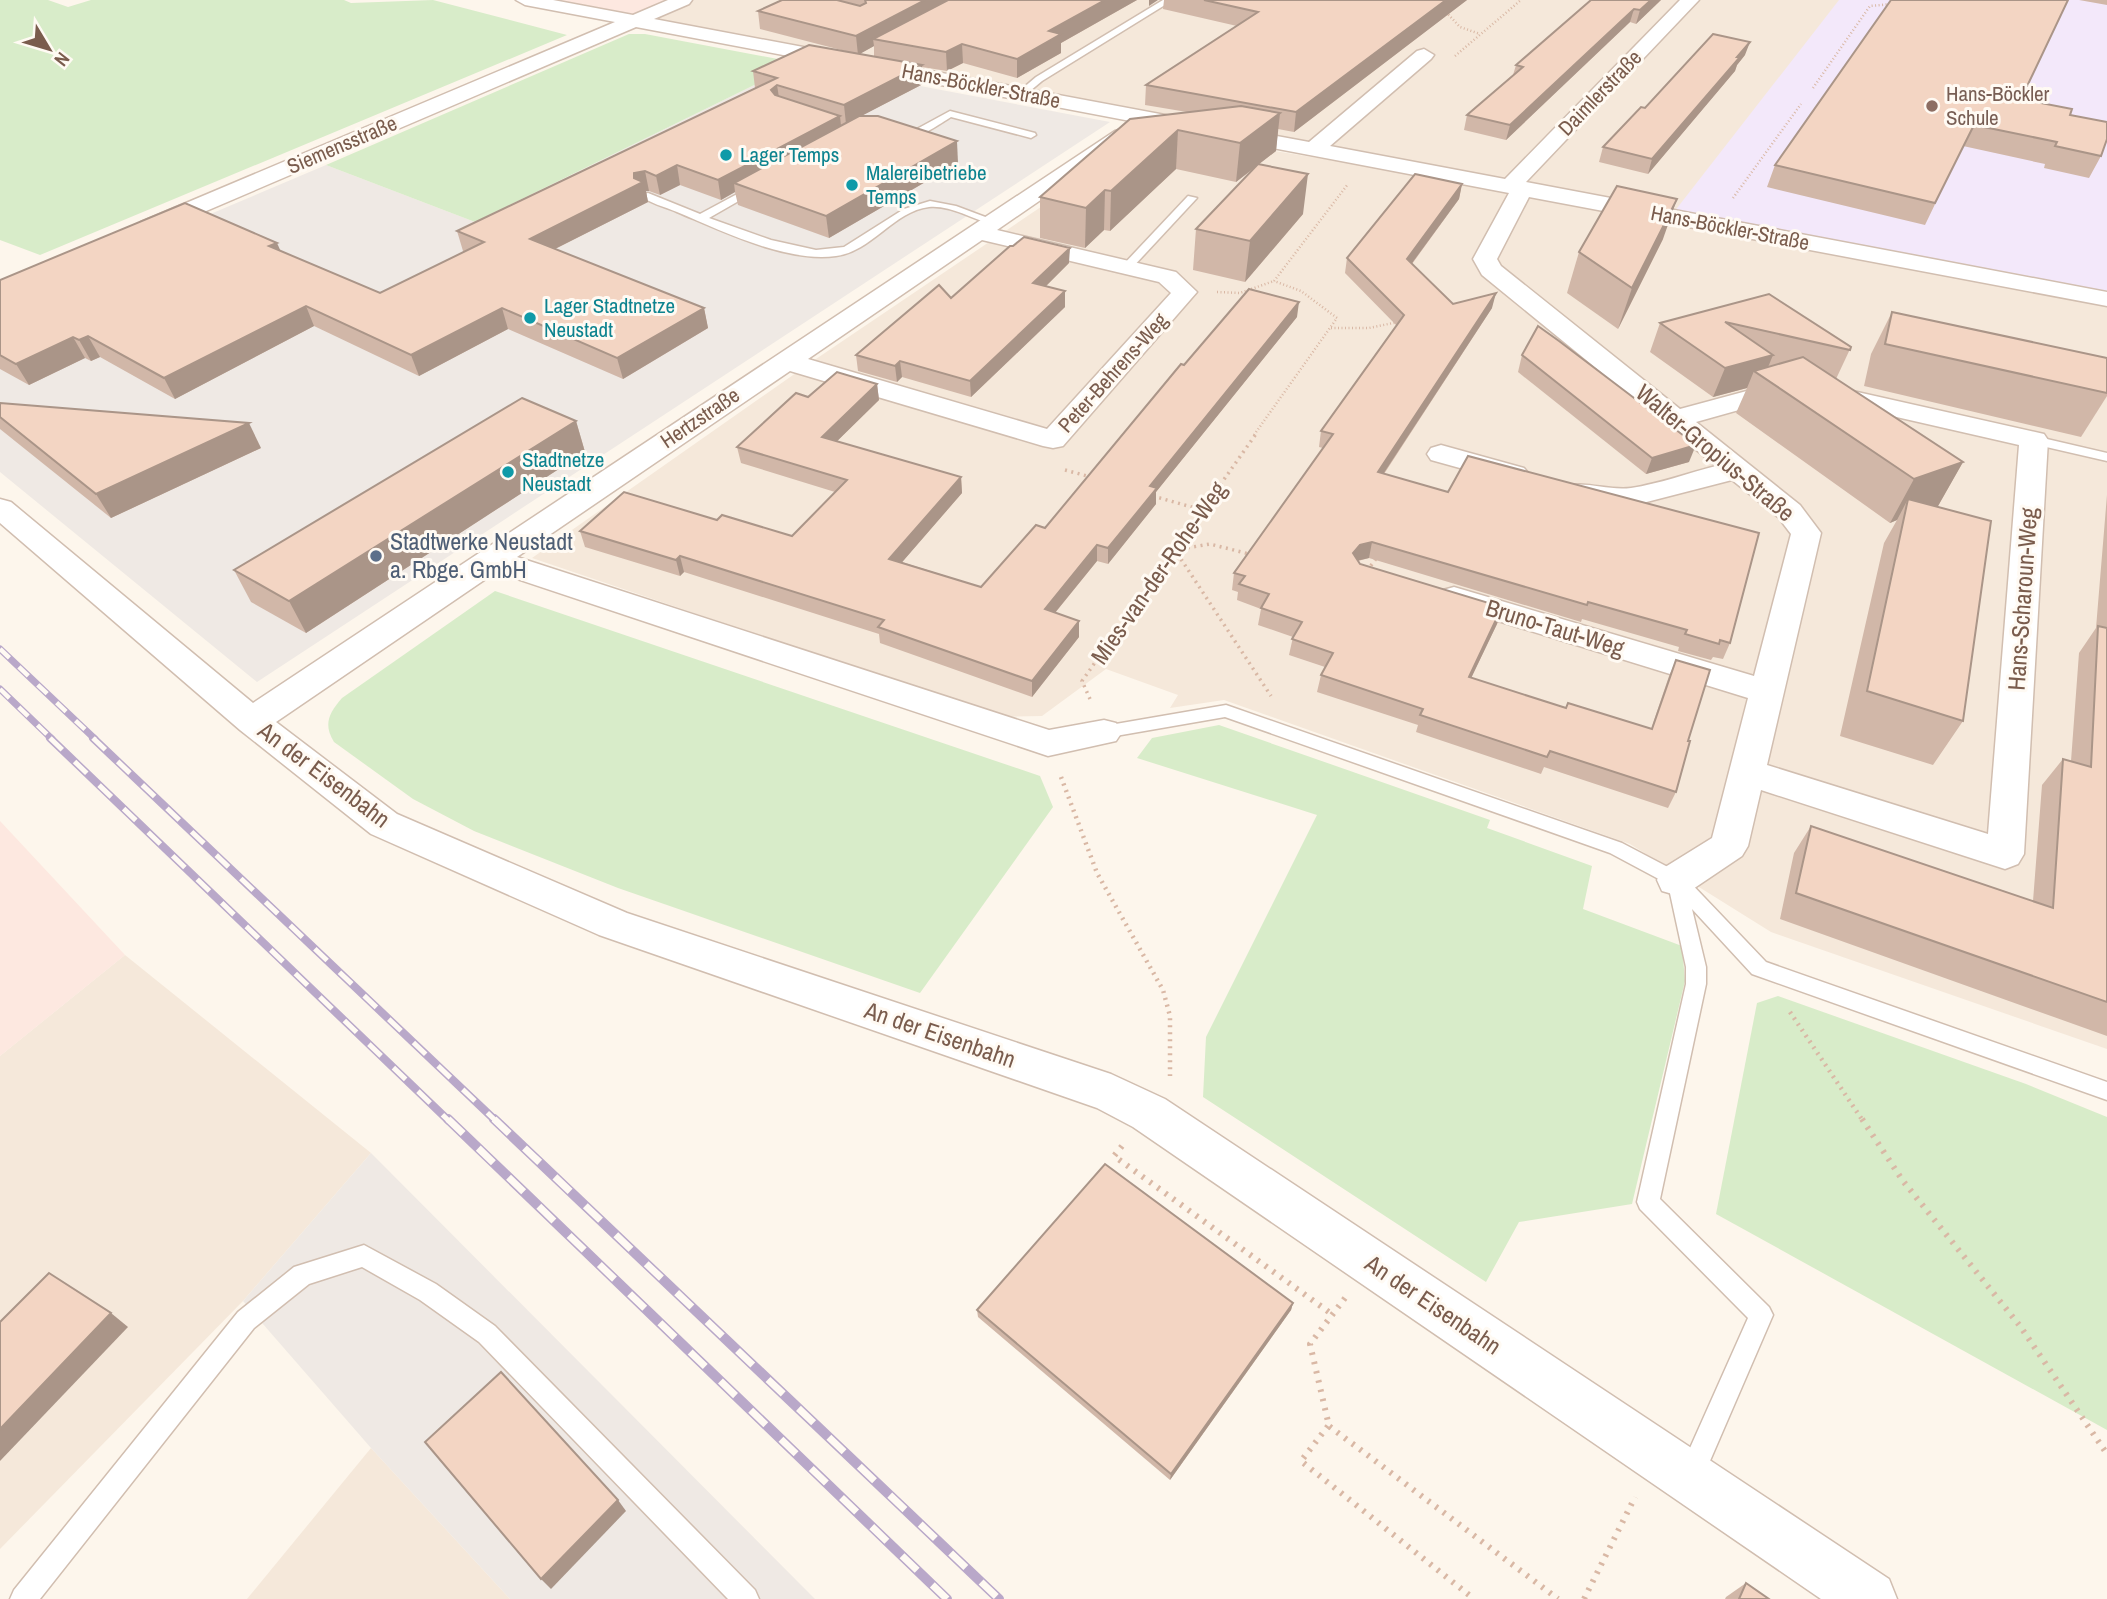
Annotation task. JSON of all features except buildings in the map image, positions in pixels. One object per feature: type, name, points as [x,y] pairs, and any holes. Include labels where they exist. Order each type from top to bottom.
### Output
[{"type":"street","name":"Hans-Böckler-Straße","points":[[525,0],[861,58],[1021,94],[2107,299]]},
{"type":"street","name":"Siemensstraße","points":[[127,237],[683,0]]},
{"type":"street","name":"Daimlerstraße","points":[[1516,188],[1690,0]]},
{"type":"street","points":[[1312,150],[1423,55]]},
{"type":"street","name":"Hertzstraße","points":[[252,721],[1149,117]]},
{"type":"street","name":"Walter-Gropius-Straße","points":[[1516,188],[1485,259],[1491,270],[1789,511],[1806,533],[1729,846],[1675,880]]},
{"type":"street","name":"Peter-Behrens-Weg","points":[[786,361],[1053,440],[1185,292],[1167,277],[984,226]]},
{"type":"street","points":[[1677,419],[1795,386],[2034,440]]},
{"type":"street","name":"Hans-Scharoun-Weg","points":[[1747,772],[2005,854],[2034,440]]},
{"type":"street","points":[[1441,454],[1601,498],[1630,497],[1739,470]]},
{"type":"street","name":"An der Eisenbahn","points":[[0,508],[252,721],[384,824],[613,924],[1111,1093],[1149,1113],[1869,1599]]},
{"type":"street","points":[[490,559],[1048,743],[1104,732]]},
{"type":"street","name":"Bruno-Taut-Weg","points":[[1421,587],[1767,692]]},
{"type":"lane","points":[[1021,94],[1039,79],[1169,0]]},
{"type":"lane","points":[[884,131],[905,135],[917,133],[950,114],[1031,135]]},
{"type":"lane","points":[[702,217],[774,178]]},
{"type":"lane","points":[[644,195],[767,242],[820,254],[837,253],[855,247],[919,206],[932,203],[984,226]]},
{"type":"lane","points":[[1127,268],[1192,198]]},
{"type":"lane","points":[[2034,440],[2107,457]]},
{"type":"lane","points":[[1104,732],[1226,711],[1616,848],[1675,880],[1759,968],[2107,1091]]},
{"type":"lane","points":[[1673,1467],[1761,1315],[1647,1202],[1696,984],[1696,967],[1675,880]]},
{"type":"lane","points":[[23,1599],[246,1320],[302,1275],[364,1256],[428,1292],[487,1334],[746,1599]]},
{"type":"path","points":[[1444,9],[1460,27],[1480,34],[1521,0]]},
{"type":"path","points":[[1813,88],[1870,6],[1896,3]]},
{"type":"path","points":[[1714,225],[1801,104]]},
{"type":"path","points":[[1185,292],[1240,293],[1273,281],[1367,159]]},
{"type":"path","points":[[1273,281],[1301,291],[1337,318],[1330,328]]},
{"type":"path","points":[[1330,328],[1369,328],[1407,320]]},
{"type":"path","name":"Mies-van-der-Rohe-Weg","points":[[1104,732],[1082,681],[1330,328]]},
{"type":"path","points":[[1053,440],[1043,463],[1096,479]]},
{"type":"path","points":[[1149,495],[1202,510]]},
{"type":"path","points":[[1255,556],[1210,544],[1175,550],[1299,738]]},
{"type":"path","points":[[1357,572],[1368,571],[1383,548]]},
{"type":"path","points":[[1048,743],[1097,873],[1163,990],[1170,1016],[1170,1080],[1149,1113],[1114,1156],[1333,1315],[1310,1344],[1329,1426],[1558,1599]]},
{"type":"path","points":[[1759,968],[1903,1181],[2020,1326],[2107,1454]]},
{"type":"path","points":[[1329,1426],[1301,1461],[1475,1599]]},
{"type":"path","points":[[1584,1599],[1673,1467]]},
{"type":"shaded area","points":[[550,0],[666,0],[631,15]]},
{"type":"shaded area","points":[[666,0],[2107,0],[2107,1049],[1771,932],[1630,844],[1224,700],[1170,708],[1178,695],[1106,669],[1042,716],[1000,717],[532,558],[813,361],[1146,136],[1176,135],[1551,196],[631,15]]},
{"type":"shaded area","name":"Hans-Böckler Schule","points":[[1839,0],[2107,0],[2107,293],[1674,212]]},
{"type":"shaded area","points":[[799,63],[1110,122],[257,682],[0,472],[0,303],[326,165],[475,222]]},
{"type":"shaded area","points":[[0,821],[125,955],[0,1056]]},
{"type":"shaded area","points":[[125,955],[371,1153],[243,1301],[0,1549],[0,1056]]},
{"type":"shaded area","points":[[371,1153],[815,1599],[510,1599],[371,1448],[243,1301]]},
{"type":"shaded area","points":[[371,1448],[510,1599],[247,1599]]},
{"type":"green space","points":[[0,0],[48,0],[68,7],[91,0],[344,0],[351,3],[433,0],[567,35],[40,255],[0,240]]},
{"type":"green space","points":[[629,34],[645,34],[799,63],[475,222],[326,165]]},
{"type":"green space","points":[[495,591],[1040,776],[1053,807],[920,993],[618,888],[474,831],[413,799],[334,742],[331,736],[329,719],[342,698]]},
{"type":"green space","points":[[1219,725],[1490,820],[1487,828],[1592,866],[1583,909],[1682,946],[1685,981],[1632,1204],[1519,1222],[1486,1282],[1203,1097],[1206,1037],[1317,815],[1137,758],[1152,738]]},
{"type":"green space","points":[[1778,996],[2026,1084],[2107,1117],[2107,1430],[1716,1214],[1757,1003]]},
{"type":"railway","points":[[0,649],[95,739]]},
{"type":"railway","points":[[0,689],[52,739]]},
{"type":"railway","points":[[50,738],[449,1121]]},
{"type":"railway","points":[[93,738],[496,1121]]},
{"type":"railway","points":[[448,1119],[947,1599]]},
{"type":"railway","points":[[494,1119],[999,1599]]},
{"type":"place","name":"Hans-Böckler Schule","points":[[1932,106]]},
{"type":"place","name":"Lager Temps","points":[[726,155]]},
{"type":"place","name":"Malereibetriebe Temps","points":[[852,185]]},
{"type":"place","name":"Lager Stadtnetze Neustadt","points":[[530,318]]},
{"type":"place","name":"Stadtnetze Neustadt","points":[[508,472]]},
{"type":"place","name":"Stadtwerke Neustadt a. Rbge. GmbH","points":[[376,556]]}]
